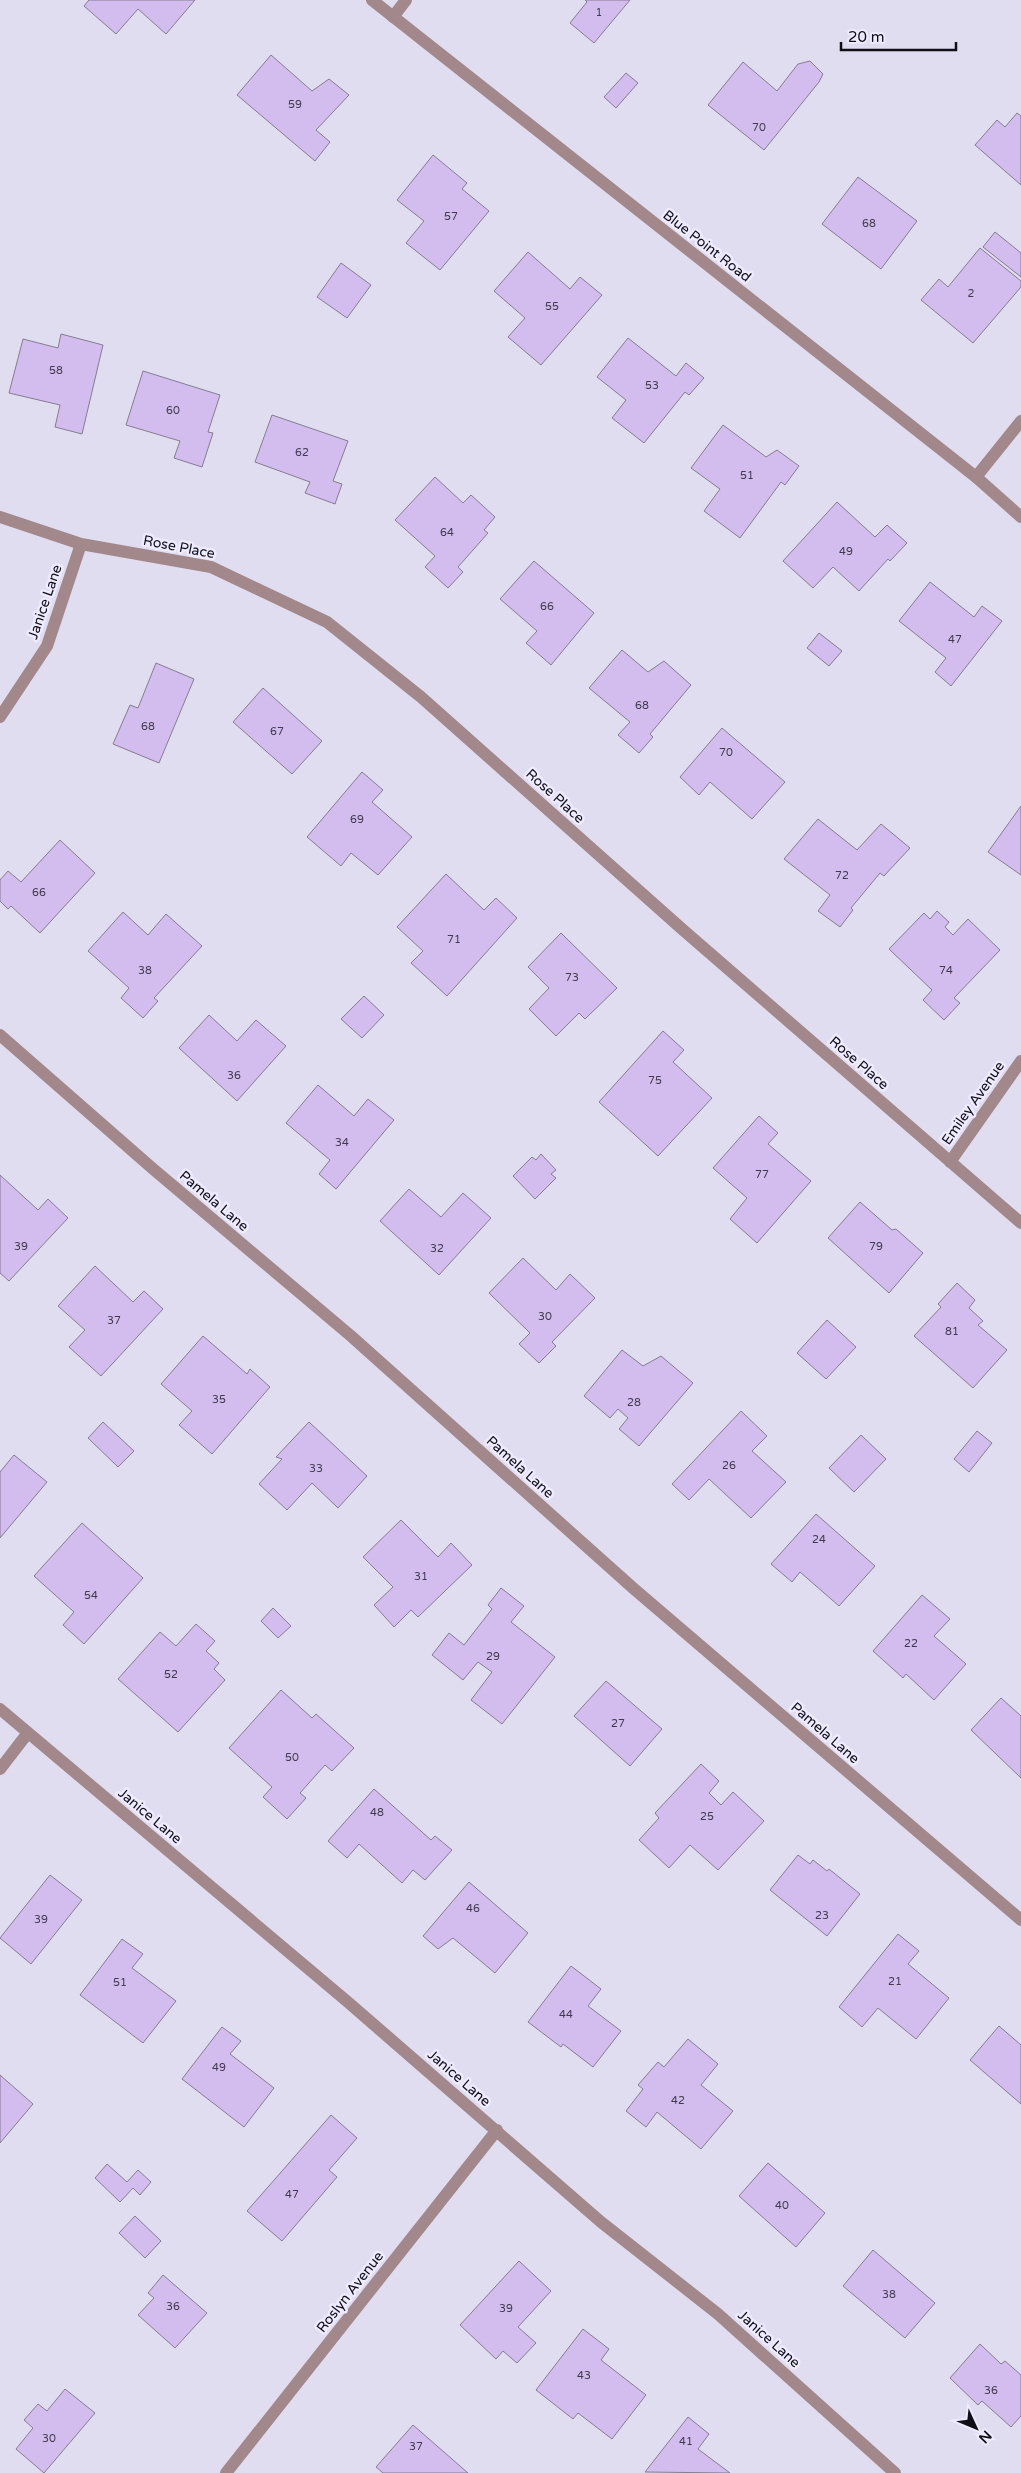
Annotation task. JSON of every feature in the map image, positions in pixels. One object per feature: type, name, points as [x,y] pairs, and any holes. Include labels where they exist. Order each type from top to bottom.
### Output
[{"type":"street","name":"Blue Point Road","points":[[372,0],[976,477],[1021,517]]},
{"type":"street","points":[[393,17],[406,0]]},
{"type":"street","points":[[976,477],[1021,421]]},
{"type":"street","name":"Rose Place","points":[[0,517],[81,544],[211,567],[327,622],[421,697],[682,929],[1021,1223]]},
{"type":"street","name":"Janice Lane","points":[[0,717],[47,646],[81,544]]},
{"type":"street","name":"Pamela Lane","points":[[0,1035],[152,1168],[351,1336],[633,1588],[1021,1920]]},
{"type":"street","name":"Emiley Avenue","points":[[950,1162],[1021,1061]]},
{"type":"street","name":"Janice Lane","points":[[0,1709],[27,1734],[497,2130],[601,2222],[718,2314],[895,2473]]},
{"type":"street","points":[[0,1769],[27,1734]]},
{"type":"street","name":"Roslyn Avenue","points":[[226,2473],[497,2130]]},
{"type":"building","points":[[89,0],[195,0],[166,34],[138,9],[116,34],[84,6]]},
{"type":"building","points":[[585,0],[630,0],[594,43],[570,23],[587,2]]},
{"type":"building","points":[[271,55],[312,91],[329,79],[349,95],[316,130],[330,142],[315,161],[237,95]]},
{"type":"building","points":[[810,61],[823,74],[819,82],[764,150],[708,105],[743,62],[777,91],[798,64]]},
{"type":"building","points":[[626,73],[638,83],[616,108],[604,97]]},
{"type":"building","points":[[1017,113],[1021,116],[1021,185],[975,145],[997,120],[1005,127]]},
{"type":"building","points":[[433,155],[467,183],[462,189],[489,211],[440,270],[406,243],[424,221],[397,200]]},
{"type":"building","points":[[858,177],[917,221],[881,269],[822,224]]},
{"type":"building","points":[[995,232],[1021,253],[1021,277],[983,247]]},
{"type":"building","points":[[980,248],[1021,281],[1021,287],[973,343],[921,300],[939,279],[948,287]]},
{"type":"building","points":[[528,252],[570,289],[580,277],[602,295],[541,365],[508,337],[525,318],[494,291]]},
{"type":"building","points":[[341,263],[371,285],[347,318],[317,297]]},
{"type":"building","points":[[61,334],[103,345],[82,434],[55,427],[60,405],[9,393],[23,339],[58,348]]},
{"type":"building","points":[[628,338],[676,376],[686,363],[704,378],[689,395],[685,392],[644,443],[612,418],[626,400],[597,377]]},
{"type":"building","points":[[143,371],[220,395],[208,432],[213,433],[202,467],[174,458],[180,441],[126,425]]},
{"type":"building","points":[[272,415],[348,441],[333,481],[342,484],[335,504],[305,493],[310,482],[255,462]]},
{"type":"building","points":[[723,425],[766,457],[777,450],[799,466],[785,485],[781,482],[740,538],[704,511],[720,489],[691,468]]},
{"type":"building","points":[[435,477],[463,503],[471,495],[495,517],[484,530],[488,533],[458,567],[463,572],[448,588],[425,567],[435,556],[395,520]]},
{"type":"building","points":[[837,502],[875,537],[887,525],[907,543],[890,561],[888,559],[859,591],[833,567],[813,588],[783,561]]},
{"type":"building","points":[[534,561],[594,613],[551,665],[526,643],[537,631],[500,599]]},
{"type":"building","points":[[930,582],[974,617],[982,606],[1002,621],[951,686],[935,672],[946,658],[899,621]]},
{"type":"building","points":[[819,633],[842,651],[829,666],[807,648]]},
{"type":"building","points":[[622,650],[648,672],[664,661],[691,685],[650,734],[653,737],[639,753],[618,735],[630,722],[589,688]]},
{"type":"building","points":[[156,663],[194,679],[159,763],[113,744],[130,705],[138,708]]},
{"type":"building","points":[[263,688],[322,741],[292,774],[233,722]]},
{"type":"building","points":[[722,728],[785,782],[752,819],[710,782],[699,795],[680,777]]},
{"type":"building","points":[[362,772],[383,790],[372,802],[412,837],[378,875],[351,853],[341,866],[307,837]]},
{"type":"building","points":[[1021,806],[1021,875],[988,852]]},
{"type":"building","points":[[818,819],[857,850],[881,824],[910,848],[884,876],[880,873],[851,908],[853,910],[840,927],[818,911],[830,895],[784,859]]},
{"type":"building","points":[[60,840],[95,873],[40,933],[11,906],[8,909],[0,901],[0,880],[8,871],[21,882]]},
{"type":"building","points":[[446,874],[484,910],[496,898],[517,918],[447,996],[411,963],[423,951],[397,927]]},
{"type":"building","points":[[937,911],[949,922],[945,927],[953,935],[968,919],[1000,950],[954,998],[960,1003],[944,1020],[923,1000],[932,990],[889,949],[924,913],[930,919]]},
{"type":"building","points":[[123,912],[148,935],[166,914],[202,946],[154,998],[158,1001],[143,1018],[121,998],[129,988],[88,951]]},
{"type":"building","points":[[561,933],[617,988],[585,1019],[579,1013],[556,1036],[529,1009],[549,988],[528,967]]},
{"type":"building","points":[[364,996],[384,1015],[362,1038],[341,1019]]},
{"type":"building","points":[[209,1015],[237,1041],[256,1020],[286,1046],[237,1101],[179,1048]]},
{"type":"building","points":[[663,1031],[684,1050],[673,1062],[712,1098],[658,1156],[599,1102]]},
{"type":"building","points":[[318,1085],[354,1116],[368,1099],[394,1120],[336,1189],[319,1174],[330,1160],[286,1123]]},
{"type":"building","points":[[759,1116],[778,1133],[768,1144],[811,1181],[757,1243],[730,1219],[747,1198],[713,1168]]},
{"type":"building","points":[[541,1154],[556,1170],[551,1174],[556,1178],[535,1199],[513,1176],[532,1157],[536,1160]]},
{"type":"building","points":[[0,1175],[38,1210],[48,1199],[68,1218],[9,1281],[0,1273]]},
{"type":"building","points":[[409,1189],[441,1217],[463,1193],[491,1218],[439,1275],[380,1221]]},
{"type":"building","points":[[860,1202],[892,1230],[896,1229],[923,1253],[889,1293],[828,1238]]},
{"type":"building","points":[[523,1258],[556,1290],[570,1274],[595,1298],[552,1342],[556,1346],[539,1363],[519,1344],[530,1333],[489,1293]]},
{"type":"building","points":[[95,1266],[133,1302],[144,1291],[163,1309],[101,1376],[69,1347],[85,1330],[58,1306]]},
{"type":"building","points":[[957,1283],[975,1300],[969,1308],[983,1321],[978,1325],[1007,1350],[973,1388],[914,1336],[941,1307],[938,1304]]},
{"type":"building","points":[[827,1320],[856,1347],[826,1379],[797,1353]]},
{"type":"building","points":[[203,1336],[247,1374],[250,1369],[270,1387],[212,1454],[179,1425],[192,1411],[161,1384]]},
{"type":"building","points":[[622,1350],[643,1366],[661,1356],[693,1383],[639,1446],[619,1429],[628,1418],[618,1409],[610,1418],[584,1396]]},
{"type":"building","points":[[741,1411],[767,1436],[752,1451],[786,1482],[751,1518],[709,1479],[689,1500],[672,1484]]},
{"type":"building","points":[[103,1422],[134,1451],[118,1467],[88,1438]]},
{"type":"building","points":[[309,1422],[367,1476],[338,1508],[312,1483],[287,1510],[259,1484],[282,1459],[276,1457]]},
{"type":"building","points":[[977,1431],[992,1443],[969,1472],[954,1459]]},
{"type":"building","points":[[861,1435],[886,1459],[854,1492],[829,1468]]},
{"type":"building","points":[[14,1455],[47,1482],[0,1538],[0,1472]]},
{"type":"building","points":[[816,1514],[875,1566],[839,1606],[800,1572],[792,1582],[771,1564]]},
{"type":"building","points":[[401,1520],[438,1557],[451,1543],[472,1565],[418,1617],[411,1610],[394,1627],[374,1605],[393,1587],[363,1557]]},
{"type":"building","points":[[82,1523],[143,1578],[84,1644],[63,1625],[74,1612],[34,1576]]},
{"type":"building","points":[[501,1588],[524,1606],[511,1622],[555,1657],[502,1724],[471,1700],[492,1672],[478,1662],[463,1680],[432,1655],[449,1633],[464,1645],[492,1609],[488,1605]]},
{"type":"building","points":[[922,1595],[950,1619],[934,1636],[966,1664],[934,1700],[906,1674],[903,1678],[873,1651]]},
{"type":"building","points":[[273,1608],[291,1626],[278,1638],[261,1621]]},
{"type":"building","points":[[196,1624],[215,1641],[206,1651],[219,1663],[214,1669],[225,1680],[178,1732],[118,1679],[160,1632],[176,1646]]},
{"type":"building","points":[[606,1681],[662,1729],[630,1766],[574,1716]]},
{"type":"building","points":[[281,1690],[312,1718],[316,1714],[354,1748],[332,1771],[325,1765],[300,1793],[306,1798],[287,1819],[263,1797],[272,1787],[229,1748]]},
{"type":"building","points":[[1001,1698],[1021,1716],[1021,1778],[971,1730]]},
{"type":"building","points":[[701,1764],[719,1781],[709,1793],[721,1805],[733,1792],[764,1821],[718,1870],[690,1845],[669,1868],[639,1840],[659,1818],[655,1813]]},
{"type":"building","points":[[374,1789],[431,1840],[435,1836],[452,1850],[425,1880],[413,1870],[402,1883],[359,1844],[347,1858],[328,1841]]},
{"type":"building","points":[[798,1855],[810,1864],[813,1860],[827,1871],[829,1869],[860,1894],[827,1936],[770,1890]]},
{"type":"building","points":[[50,1875],[82,1900],[31,1964],[0,1938]]},
{"type":"building","points":[[469,1882],[528,1933],[495,1973],[453,1938],[438,1949],[423,1936]]},
{"type":"building","points":[[898,1934],[919,1951],[908,1964],[949,1998],[916,2039],[878,2008],[862,2027],[839,2007]]},
{"type":"building","points":[[122,1939],[143,1954],[132,1968],[176,2001],[143,2043],[80,1995]]},
{"type":"building","points":[[571,1966],[601,1989],[588,2006],[621,2031],[593,2067],[563,2044],[561,2047],[528,2022]]},
{"type":"building","points":[[999,2026],[1021,2045],[1021,2104],[970,2060]]},
{"type":"building","points":[[222,2027],[241,2041],[230,2054],[274,2088],[244,2127],[182,2079]]},
{"type":"building","points":[[688,2039],[718,2064],[701,2085],[733,2111],[701,2149],[657,2112],[646,2127],[626,2111],[643,2089],[638,2085],[658,2062],[664,2067]]},
{"type":"building","points":[[0,2075],[33,2104],[0,2143]]},
{"type":"building","points":[[331,2115],[357,2138],[329,2170],[337,2177],[282,2241],[247,2211]]},
{"type":"building","points":[[768,2163],[825,2213],[796,2247],[739,2196]]},
{"type":"building","points":[[107,2164],[127,2182],[138,2170],[151,2182],[140,2195],[133,2188],[120,2202],[95,2178]]},
{"type":"building","points":[[135,2216],[161,2241],[145,2258],[119,2233]]},
{"type":"building","points":[[873,2250],[935,2303],[905,2338],[843,2286]]},
{"type":"building","points":[[519,2261],[551,2291],[518,2327],[536,2343],[517,2363],[503,2351],[496,2359],[460,2325]]},
{"type":"building","points":[[163,2275],[207,2313],[175,2348],[138,2315],[154,2298],[148,2293]]},
{"type":"building","points":[[583,2329],[609,2349],[601,2360],[646,2395],[612,2439],[578,2413],[573,2419],[536,2390]]},
{"type":"building","points":[[980,2344],[1001,2364],[1005,2361],[1021,2375],[1021,2416],[1011,2427],[982,2401],[978,2405],[950,2378]]},
{"type":"building","points":[[65,2389],[95,2413],[44,2473],[16,2449],[33,2428],[24,2420],[38,2404],[47,2411]]},
{"type":"building","points":[[688,2417],[709,2434],[698,2449],[730,2473],[645,2472]]},
{"type":"building","points":[[413,2425],[468,2473],[383,2473],[376,2467]]}]
